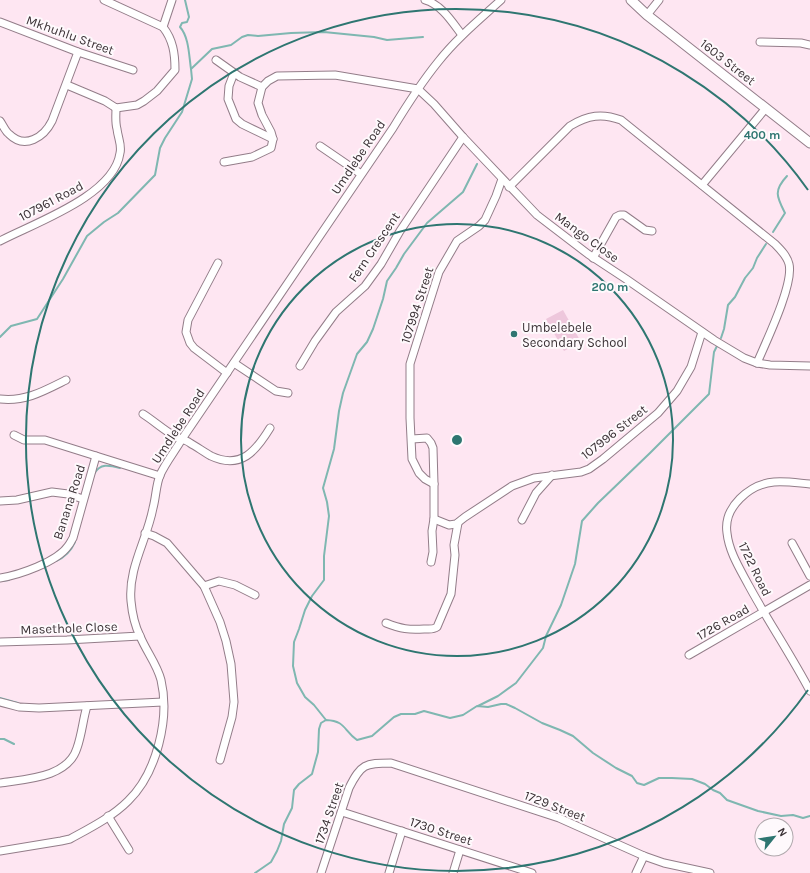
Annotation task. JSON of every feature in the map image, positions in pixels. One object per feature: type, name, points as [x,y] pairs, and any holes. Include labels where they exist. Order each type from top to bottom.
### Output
[{"type":"street","points":[[67,85],[105,101],[116,108],[141,103],[156,91],[174,72],[174,50],[169,35],[163,27],[104,0]]},
{"type":"street","points":[[163,27],[172,0]]},
{"type":"street","points":[[425,0],[432,2],[442,10],[462,35]]},
{"type":"street","name":"Umdlebe Road","points":[[0,851],[70,839],[108,816],[127,802],[140,788],[146,777],[162,730],[163,702],[161,680],[140,636],[132,606],[131,582],[153,508],[160,476],[182,439],[418,89],[438,62],[462,35],[501,0]]},
{"type":"street","name":"1603 Street","points":[[630,0],[810,143]]},
{"type":"street","points":[[647,15],[660,0]]},
{"type":"street","name":"Mkhuhlu Street","points":[[0,22],[78,52],[133,70]]},
{"type":"street","points":[[760,42],[801,43],[810,45]]},
{"type":"street","points":[[0,121],[9,134],[15,138],[23,141],[29,141],[38,138],[49,128],[67,85],[78,52]]},
{"type":"street","points":[[216,60],[234,73],[262,88]]},
{"type":"street","points":[[234,73],[229,86],[228,99],[236,119],[242,124],[272,140]]},
{"type":"street","points":[[224,162],[259,155],[271,148],[272,140],[270,128],[259,109],[258,96],[268,81],[277,76],[335,75],[418,89]]},
{"type":"street","name":"Mango Close","points":[[418,89],[434,104],[509,187],[537,215],[593,258],[702,332],[744,358],[757,363],[770,365],[809,367]]},
{"type":"street","name":"107961 Road","points":[[0,241],[79,202],[92,193],[112,173],[119,159],[121,148],[116,128],[116,108]]},
{"type":"street","points":[[702,185],[766,108]]},
{"type":"street","points":[[509,187],[570,126],[579,120],[601,116],[609,116],[621,120],[775,244],[787,258],[790,265],[790,274],[782,300],[757,363]]},
{"type":"street","name":"Fern Crescent","points":[[300,366],[315,341],[336,312],[359,293],[380,264],[400,231],[463,137]]},
{"type":"street","points":[[320,146],[361,174]]},
{"type":"street","name":"107994 Street","points":[[434,484],[425,479],[412,459],[410,364],[439,272],[457,241],[485,220],[502,179]]},
{"type":"street","points":[[593,258],[616,217],[620,215],[624,215],[645,230],[652,231]]},
{"type":"street","points":[[218,263],[190,315],[186,326],[186,332],[188,339],[194,348],[227,373]]},
{"type":"street","name":"107996 Street","points":[[458,523],[512,486],[534,478],[581,472],[589,469],[624,442],[658,412],[677,391],[690,368],[702,332]]},
{"type":"street","points":[[234,363],[276,391],[288,393]]},
{"type":"street","points":[[0,399],[13,400],[32,396],[66,380]]},
{"type":"street","points":[[143,414],[177,437],[211,456],[236,461],[251,453],[264,438],[270,428]]},
{"type":"street","points":[[14,435],[24,440],[45,440],[96,456]]},
{"type":"street","points":[[412,439],[427,438],[432,443],[434,519],[432,531],[433,552],[431,562]]},
{"type":"street","name":"Banana Road","points":[[0,578],[15,575],[49,561],[64,551],[68,546],[73,538],[96,456],[160,476]]},
{"type":"street","points":[[522,520],[536,494],[552,475]]},
{"type":"street","name":"1722 Road","points":[[810,484],[772,482],[755,487],[740,498],[729,514],[726,531],[731,551],[763,612],[802,675],[810,691]]},
{"type":"street","points":[[0,501],[17,500],[52,492],[68,494],[83,499]]},
{"type":"street","points":[[386,623],[403,629],[414,630],[432,629],[437,627],[451,594],[455,555],[454,545],[458,523],[449,525],[434,519]]},
{"type":"street","points":[[145,533],[167,543],[204,586],[220,622],[231,664],[234,702],[232,718],[220,760]]},
{"type":"street","points":[[792,543],[810,576]]},
{"type":"street","points":[[204,586],[219,582],[235,585],[255,595]]},
{"type":"street","name":"1726 Road","points":[[689,655],[810,585]]},
{"type":"street","name":"Masethole Close","points":[[0,642],[140,636]]},
{"type":"street","points":[[802,675],[810,673]]},
{"type":"street","points":[[0,702],[19,707],[39,708],[163,702]]},
{"type":"street","points":[[0,783],[47,775],[72,758],[77,749],[86,706]]},
{"type":"street","name":"1734 Street","points":[[321,873],[350,788],[356,775],[361,769],[370,764],[391,763]]},
{"type":"street","name":"1729 Street","points":[[391,763],[559,818],[644,856],[664,863],[710,873]]},
{"type":"street","name":"1730 Street","points":[[342,812],[532,873]]},
{"type":"street","points":[[108,816],[129,850]]},
{"type":"street","points":[[389,873],[402,831]]},
{"type":"street","points":[[453,873],[460,850]]},
{"type":"street","points":[[636,873],[644,856]]},
{"type":"shaded area","points":[[563,310],[581,342],[564,351],[546,319]]},
{"type":"waterway","points":[[185,0],[189,17],[187,22],[182,23],[180,27],[187,41],[191,69]]},
{"type":"waterway","points":[[0,337],[11,326],[37,319],[63,279],[87,236],[118,213],[155,175],[160,148],[182,112],[192,79],[191,69],[212,49],[231,45],[242,37],[248,35],[258,36],[324,32],[374,37],[387,40],[423,37]]},
{"type":"waterway","points":[[326,720],[314,705],[305,697],[297,683],[293,666],[294,642],[305,610],[312,596],[324,580],[324,556],[329,516],[323,488],[334,449],[343,393],[357,354],[367,342],[373,329],[387,281],[404,254],[427,223],[463,192],[477,164]]},
{"type":"waterway","points":[[773,232],[785,213],[778,198],[778,190],[787,176]]},
{"type":"waterway","points":[[721,338],[728,305],[735,297],[766,244]]},
{"type":"waterway","points":[[478,706],[498,696],[516,683],[543,648],[546,636],[561,605],[575,564],[582,521],[598,503],[709,394],[714,352],[717,346]]},
{"type":"waterway","points":[[94,474],[96,470],[102,466],[120,468]]},
{"type":"waterway","points":[[56,561],[62,558],[72,548],[75,542]]},
{"type":"waterway","points":[[0,581],[9,580]]},
{"type":"waterway","points":[[0,698],[18,703]]},
{"type":"waterway","points":[[255,873],[271,862],[277,851],[281,841],[284,824],[292,808],[294,790],[312,774],[318,752],[319,729],[321,723],[326,720],[341,724],[357,740],[372,736],[394,717],[401,714],[415,714],[424,711],[450,718],[463,715],[477,706],[488,707],[506,704],[542,723],[573,736],[593,753],[616,768],[632,776],[637,783],[644,785],[659,778],[692,779],[705,784],[720,793],[727,800],[758,811],[781,816],[793,815],[803,818],[810,816]]},
{"type":"waterway","points":[[0,739],[4,739],[14,744]]},
{"type":"place","name":"Umbelebele Secondary School","points":[[514,334]]}]
